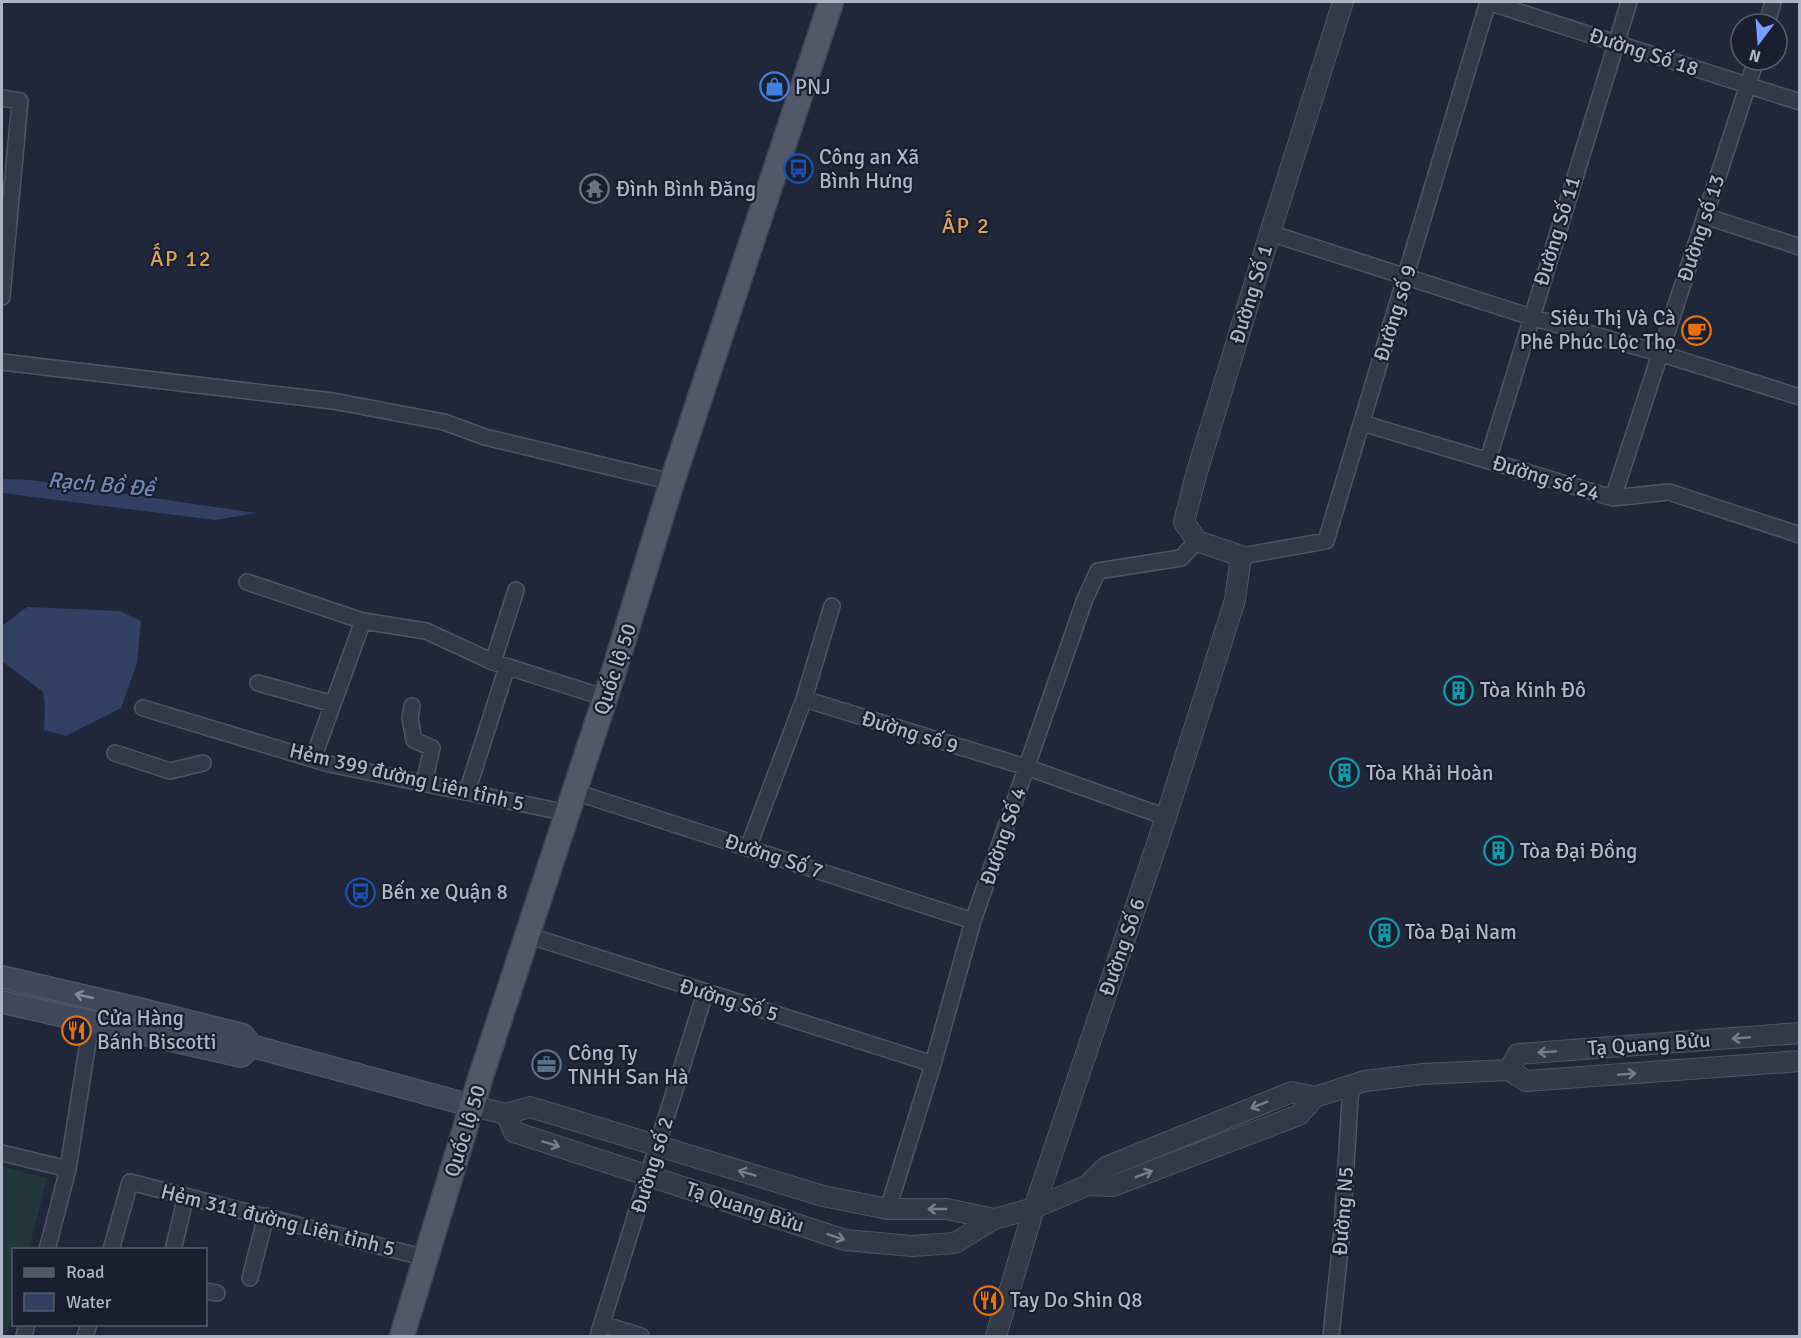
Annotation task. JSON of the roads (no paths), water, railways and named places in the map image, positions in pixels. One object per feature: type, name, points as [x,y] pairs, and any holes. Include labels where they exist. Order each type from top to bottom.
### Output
[{"type":"main road","name":"Quốc lộ 50","points":[[402,1336],[526,935],[606,698],[669,499],[672,482],[831,2]]},
{"type":"main road","name":"Tạ Quang Bửu","points":[[2,978],[243,1035],[252,1046],[473,1106]]},
{"type":"main road","name":"Tạ Quang Bửu","points":[[2,1002],[241,1056],[252,1046]]},
{"type":"street","name":"Đường Số 1","points":[[1197,541],[1184,522],[1196,475],[1343,2]]},
{"type":"street","name":"Đường Số 18","points":[[1488,2],[1800,102]]},
{"type":"street","name":"Đường số 9","points":[[1241,556],[1326,541],[1488,2]]},
{"type":"street","name":"Đường Số 11","points":[[1488,460],[1629,2]]},
{"type":"street","name":"Đường số 13","points":[[1612,498],[1752,72]]},
{"type":"street","points":[[2,99],[20,101],[2,297]]},
{"type":"street","points":[[1705,216],[1800,247]]},
{"type":"street","points":[[1270,233],[1405,278],[1531,317],[1659,352],[1800,398]]},
{"type":"street","points":[[2,362],[333,401],[444,422],[485,437],[672,482]]},
{"type":"street","name":"Đường số 24","points":[[1362,423],[1612,498],[1669,492],[1800,535]]},
{"type":"street","points":[[1197,541],[1241,556]]},
{"type":"street","name":"Đường Số 4","points":[[888,1209],[933,1064],[973,921],[1085,599],[1098,571],[1180,558],[1197,541]]},
{"type":"street","name":"Đường Số 6","points":[[996,1336],[1034,1208],[1166,817],[1235,600],[1241,556]]},
{"type":"street","points":[[247,582],[363,621],[426,631],[500,664],[606,698]]},
{"type":"street","points":[[467,792],[500,664],[516,590]]},
{"type":"street","points":[[748,848],[804,699],[832,606]]},
{"type":"street","points":[[313,759],[363,621]]},
{"type":"street","points":[[258,683],[333,704]]},
{"type":"street","name":"Đường số 9","points":[[804,699],[1026,767],[1166,817]]},
{"type":"street","points":[[412,706],[410,718],[414,740],[432,748],[424,783]]},
{"type":"street","name":"Hẻm 399 đường Liên tỉnh 5","points":[[143,708],[313,759],[467,792],[571,802]]},
{"type":"street","points":[[115,753],[170,771],[203,763]]},
{"type":"street","name":"Đường Số 7","points":[[571,802],[748,848],[973,921]]},
{"type":"street","name":"Đường Số 5","points":[[526,935],[933,1064]]},
{"type":"street","name":"Đường số 2","points":[[600,1330],[705,993]]},
{"type":"street","points":[[48,1248],[68,1168],[91,1023]]},
{"type":"street","name":"Tạ Quang Bửu","points":[[1509,1070],[1518,1054],[1800,1033]]},
{"type":"street","name":"Tạ Quang Bửu","points":[[506,1114],[514,1132],[845,1240],[912,1246],[955,1243],[994,1219],[1034,1208],[1088,1185],[1106,1167],[1292,1092],[1315,1097],[1351,1084],[1423,1074],[1509,1070],[1526,1081],[1800,1061]]},
{"type":"street","name":"Đường N5","points":[[1331,1336],[1342,1230],[1351,1084]]},
{"type":"street","name":"Tạ Quang Bửu","points":[[473,1106],[506,1114],[530,1107],[823,1196],[888,1209],[947,1209],[994,1219]]},
{"type":"street","points":[[2,1153],[68,1168]]},
{"type":"street","name":"Hẻm 311 đường Liên tỉnh 5","points":[[112,1248],[130,1182],[426,1258]]},
{"type":"street","points":[[173,1248],[186,1196]]},
{"type":"street","points":[[250,1278],[266,1216]]},
{"type":"street","points":[[600,1330],[641,1336]]},
{"type":"water","points":[[2,479],[30,480],[256,513],[215,520],[2,493]]},
{"type":"water","points":[[27,607],[120,611],[141,621],[137,663],[121,708],[66,736],[44,730],[43,692],[2,661],[2,626]]},
{"type":"place","name":"PNJ","points":[[774,87]]},
{"type":"place","name":"Công an Xã Bình Hưng","points":[[798,169]]},
{"type":"place","name":"Đình Bình Đăng","points":[[595,189]]},
{"type":"place","name":"Siêu Thị Và Cà Phê Phúc Lộc Thọ","points":[[1697,330]]},
{"type":"place","name":"Tòa Kinh Đô","points":[[1459,690]]},
{"type":"place","name":"Tòa Khải Hoàn","points":[[1345,773]]},
{"type":"place","name":"Tòa Đại Đồng","points":[[1499,851]]},
{"type":"place","name":"Bến xe Quận 8","points":[[360,892]]},
{"type":"place","name":"Tòa Đại Nam","points":[[1384,932]]},
{"type":"place","name":"Cửa Hàng Bánh Biscotti","points":[[76,1030]]},
{"type":"place","name":"Công Ty TNHH San Hà","points":[[547,1065]]},
{"type":"place","name":"Tay Do Shin Q8","points":[[989,1300]]},
{"type":"district","name":"ẤP 2","points":[[966,225]]},
{"type":"district","name":"ẤP 12","points":[[181,258]]},
{"type":"water label","name":"Rạch Bồ Đề","points":[[101,484]]}]
